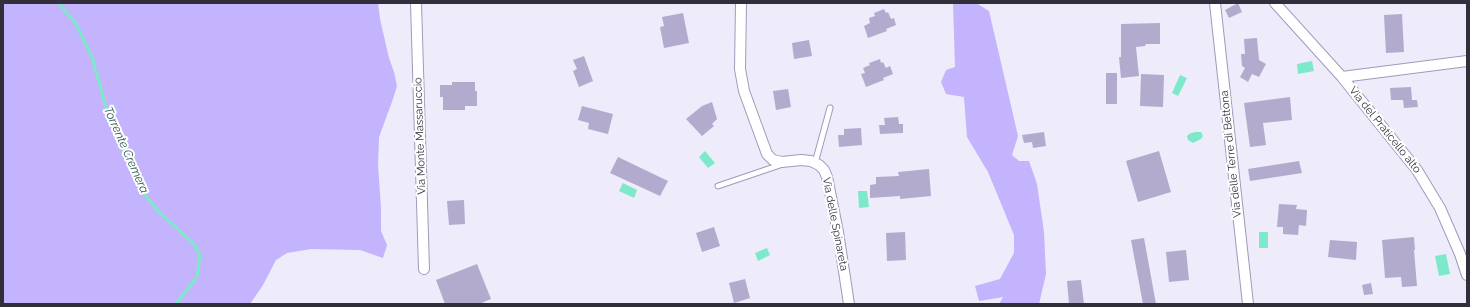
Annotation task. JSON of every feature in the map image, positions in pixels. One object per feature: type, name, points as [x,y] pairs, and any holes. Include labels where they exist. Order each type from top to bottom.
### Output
[{"type":"street","name":"Via Monte Massaruccio","points":[[416,3],[424,268]]},
{"type":"street","points":[[741,3],[740,69],[744,91],[767,154],[773,160],[787,163],[801,160],[815,162]]},
{"type":"street","name":"Via delle Terre di Bettona","points":[[1215,3],[1248,304]]},
{"type":"street","name":"Via del Praticello alto","points":[[1275,3],[1342,77],[1411,161],[1425,182],[1447,224],[1467,275]]},
{"type":"street","points":[[1342,77],[1467,61]]},
{"type":"street","name":"Via delle Spinareta","points":[[815,162],[822,168],[827,177],[838,232],[849,304]]},
{"type":"lane","points":[[815,162],[830,108]]},
{"type":"lane","points":[[718,186],[787,163]]},
{"type":"shaded area","points":[[3,3],[378,3],[380,19],[397,86],[379,137],[378,165],[381,231],[387,245],[383,258],[360,250],[311,249],[287,253],[276,260],[263,285],[250,304],[3,304]]},
{"type":"shaded area","points":[[953,3],[976,3],[989,11],[1018,136],[1012,155],[1019,161],[1029,161],[1037,184],[1044,232],[1046,274],[1039,304],[999,304],[1003,297],[979,301],[975,286],[1000,279],[1014,253],[1014,235],[988,172],[967,137],[964,97],[946,94],[941,82],[946,70],[955,67]]},
{"type":"shaded area","points":[[1312,61],[1314,71],[1298,74],[1297,64]]},
{"type":"shaded area","points":[[1180,75],[1187,78],[1178,96],[1172,93]]},
{"type":"shaded area","points":[[1195,132],[1201,132],[1203,136],[1201,139],[1193,143],[1188,140],[1187,136]]},
{"type":"shaded area","points":[[705,151],[715,163],[708,168],[699,157]]},
{"type":"shaded area","points":[[623,183],[637,190],[634,198],[619,191]]},
{"type":"shaded area","points":[[858,191],[867,191],[869,207],[859,208]]},
{"type":"shaded area","points":[[1259,232],[1268,232],[1268,248],[1259,248]]},
{"type":"shaded area","points":[[767,248],[770,255],[758,261],[755,253]]},
{"type":"shaded area","points":[[1446,254],[1450,274],[1439,276],[1435,256]]},
{"type":"building","points":[[1238,3],[1242,12],[1229,18],[1225,10]]},
{"type":"building","points":[[884,9],[886,13],[888,12],[891,19],[894,18],[896,25],[886,29],[887,31],[868,38],[864,26],[870,23],[869,18],[875,16],[874,13]]},
{"type":"building","points":[[683,13],[689,43],[664,48],[660,27],[664,26],[662,17]]},
{"type":"building","points":[[1402,14],[1404,52],[1386,53],[1384,15]]},
{"type":"building","points":[[1160,23],[1160,44],[1146,44],[1145,46],[1136,47],[1139,76],[1121,78],[1119,57],[1121,57],[1121,24]]},
{"type":"building","points":[[1257,38],[1259,60],[1266,64],[1259,77],[1252,74],[1248,82],[1240,77],[1245,68],[1242,66],[1241,54],[1245,54],[1244,39]]},
{"type":"building","points":[[809,40],[812,56],[794,59],[792,43]]},
{"type":"building","points":[[584,56],[593,81],[579,87],[573,71],[577,69],[573,60]]},
{"type":"building","points":[[880,59],[881,63],[883,62],[886,68],[890,66],[893,74],[883,78],[884,80],[866,87],[861,74],[865,73],[863,68],[870,65],[869,63]]},
{"type":"building","points":[[1106,73],[1117,73],[1117,104],[1106,104]]},
{"type":"building","points":[[1141,74],[1164,75],[1163,107],[1140,106]]},
{"type":"building","points":[[452,82],[475,82],[475,91],[477,91],[477,106],[465,106],[465,110],[443,110],[443,97],[440,97],[440,85],[452,85]]},
{"type":"building","points":[[1411,87],[1412,100],[1417,100],[1418,107],[1404,108],[1403,100],[1391,100],[1390,88]]},
{"type":"building","points":[[788,89],[791,107],[776,110],[773,91]]},
{"type":"building","points":[[1290,97],[1292,120],[1263,123],[1266,145],[1250,147],[1244,103]]},
{"type":"building","points":[[712,102],[717,119],[712,124],[714,126],[702,136],[686,119],[702,106]]},
{"type":"building","points":[[582,106],[613,114],[608,134],[588,129],[589,123],[578,120]]},
{"type":"building","points":[[898,117],[899,124],[903,124],[903,133],[880,134],[879,125],[885,125],[884,118]]},
{"type":"building","points":[[861,128],[862,145],[839,147],[838,135],[844,135],[844,129]]},
{"type":"building","points":[[1044,132],[1046,146],[1033,148],[1032,142],[1024,143],[1022,135]]},
{"type":"building","points":[[1159,151],[1171,192],[1138,202],[1126,161]]},
{"type":"building","points":[[618,157],[668,181],[660,196],[610,173]]},
{"type":"building","points":[[1299,161],[1302,173],[1250,181],[1248,169]]},
{"type":"building","points":[[929,169],[931,196],[900,199],[900,196],[870,198],[870,185],[876,184],[876,177],[899,176],[898,172]]},
{"type":"building","points":[[464,200],[465,224],[449,225],[447,201]]},
{"type":"building","points":[[1279,204],[1297,205],[1296,209],[1307,210],[1306,226],[1299,225],[1298,235],[1283,234],[1283,227],[1277,227]]},
{"type":"building","points":[[714,227],[720,246],[702,252],[696,233]]},
{"type":"building","points":[[905,232],[906,260],[887,261],[886,233]]},
{"type":"building","points":[[1414,237],[1417,286],[1402,287],[1401,277],[1385,278],[1382,240]]},
{"type":"building","points":[[1144,238],[1156,304],[1143,304],[1131,240]]},
{"type":"building","points":[[1330,240],[1357,242],[1356,260],[1328,257]]},
{"type":"building","points":[[1186,250],[1189,280],[1169,282],[1166,252]]},
{"type":"building","points":[[477,264],[491,299],[479,304],[445,304],[436,280]]},
{"type":"building","points":[[745,279],[750,298],[734,303],[729,283]]},
{"type":"building","points":[[1081,280],[1084,304],[1069,304],[1067,281]]},
{"type":"building","points":[[1371,283],[1373,294],[1364,295],[1362,285]]},
{"type":"waterway","name":"Torrente Cremera","points":[[58,3],[75,22],[92,57],[113,129],[142,191],[159,212],[193,243],[200,255],[197,277],[176,304]]}]
